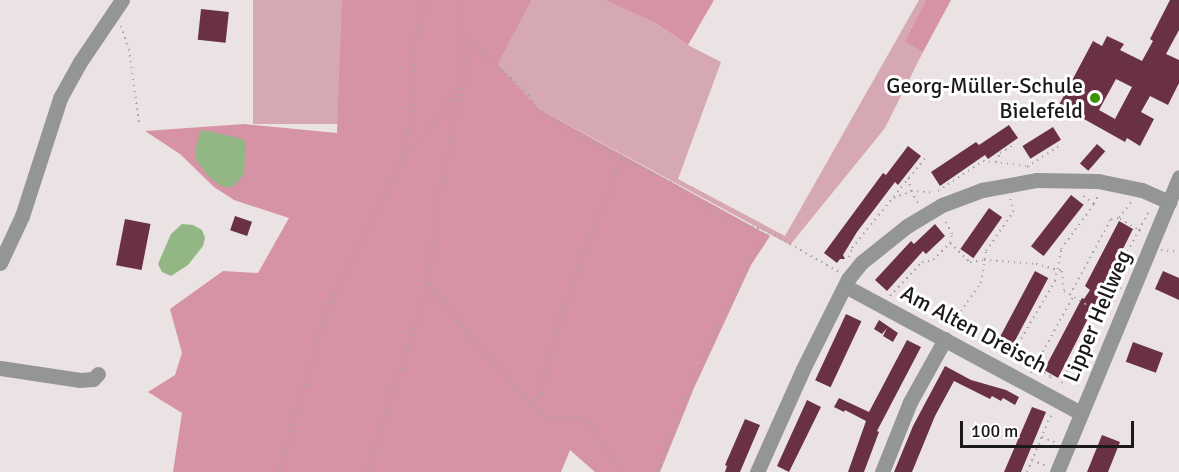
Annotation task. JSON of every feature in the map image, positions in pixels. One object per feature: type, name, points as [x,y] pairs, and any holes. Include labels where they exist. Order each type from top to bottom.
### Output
[{"type":"street","points":[[0,263],[22,216],[60,98],[70,78],[120,1]]},
{"type":"street","name":"Lipper Hellweg","points":[[1052,469],[1081,413],[1163,199],[1179,177]]},
{"type":"street","points":[[758,472],[803,369],[849,278],[891,237],[939,202],[1011,183],[1037,180],[1091,180],[1140,189],[1163,199]]},
{"type":"street","name":"Am Alten Dreisch","points":[[849,278],[885,306],[1081,413]]},
{"type":"street","points":[[882,472],[910,402],[945,339]]},
{"type":"street","points":[[0,368],[80,381],[93,379],[98,374]]},
{"type":"path","points":[[402,161],[415,96],[413,49],[425,0]]},
{"type":"path","points":[[366,472],[429,284],[436,207],[465,82],[464,40],[458,0]]},
{"type":"path","points":[[111,16],[119,22],[129,49],[139,123]]},
{"type":"path","points":[[464,40],[493,61],[529,95],[537,109],[621,158],[671,182],[723,218],[769,232],[849,278],[852,248],[926,158]]},
{"type":"path","points":[[279,472],[322,326],[402,161],[465,82]]},
{"type":"path","points":[[996,162],[1000,153],[1015,144]]},
{"type":"path","points":[[931,330],[952,326],[981,284],[986,250],[1013,212],[1011,183],[1028,166],[1062,144]]},
{"type":"path","points":[[533,404],[542,393],[545,370],[563,311],[621,158]]},
{"type":"path","points":[[939,202],[983,161],[1028,166]]},
{"type":"path","points":[[1028,166],[1037,180]]},
{"type":"path","points":[[909,178],[911,191],[924,215]]},
{"type":"path","points":[[1119,218],[1140,189]]},
{"type":"path","points":[[885,306],[888,298],[922,262],[933,260],[950,243],[952,234],[939,202],[911,191],[891,200]]},
{"type":"path","points":[[1078,192],[1094,204]]},
{"type":"path","points":[[974,354],[993,349],[1004,354],[1012,354],[1055,281],[1060,249],[1100,193]]},
{"type":"path","points":[[1053,398],[1095,318],[1096,310],[1139,230],[1163,199]]},
{"type":"path","points":[[1025,382],[1111,219],[1119,218],[1139,230]]},
{"type":"path","points":[[657,472],[691,388],[750,260],[769,232]]},
{"type":"path","points":[[950,243],[970,262],[984,260],[1036,264],[1062,271],[1064,291],[1096,310]]},
{"type":"path","points":[[429,284],[477,345],[548,419],[581,418],[590,421],[620,472]]},
{"type":"path","points":[[1088,330],[1097,335]]},
{"type":"path","points":[[1076,354],[1087,360]]},
{"type":"path","points":[[1034,366],[1051,377]]},
{"type":"path","points":[[1027,472],[1050,417],[1067,405]]},
{"type":"path","points":[[1042,437],[1058,444]]},
{"type":"path","points":[[1032,460],[1052,469]]},
{"type":"shaded area","points":[[253,0],[342,0],[342,124],[253,124]]},
{"type":"shaded area","points":[[342,0],[532,0],[498,64],[539,109],[770,236],[751,265],[694,388],[660,472],[595,472],[570,450],[561,472],[173,472],[182,413],[148,392],[175,375],[182,353],[170,309],[223,271],[258,273],[289,218],[234,200],[214,187],[180,154],[145,131],[244,124],[337,133]]},
{"type":"shaded area","points":[[532,0],[605,0],[657,24],[688,45],[721,62],[678,179],[785,236],[919,0],[926,0],[904,42],[923,52],[885,128],[790,245],[539,109],[498,64]]},
{"type":"shaded area","points":[[605,0],[714,0],[688,45],[657,24]]},
{"type":"shaded area","points":[[926,0],[951,0],[923,52],[904,42]]},
{"type":"shaded area","points":[[204,130],[243,139],[246,144],[244,174],[235,185],[227,188],[220,185],[208,176],[196,160],[195,151],[200,132]]},
{"type":"shaded area","points":[[182,224],[193,225],[202,230],[205,238],[203,246],[188,265],[171,276],[162,272],[158,264],[171,234]]},
{"type":"building","points":[[1170,0],[1179,0],[1179,30],[1166,54],[1179,60],[1179,83],[1168,105],[1150,96],[1141,112],[1154,119],[1140,146],[1127,138],[1125,142],[1059,105],[1093,41],[1102,46],[1107,36],[1124,44],[1120,50],[1142,61],[1153,41],[1150,39]],"holes":[[[1116,79],[1132,87],[1115,119],[1099,110]]]},
{"type":"building","points":[[201,9],[229,12],[226,43],[198,40]]},
{"type":"building","points":[[1009,125],[1018,138],[988,159],[985,155],[940,186],[931,172],[976,142],[979,145]]},
{"type":"building","points":[[1053,127],[1061,140],[1030,159],[1022,146]]},
{"type":"building","points":[[1097,144],[1105,151],[1088,171],[1080,164]]},
{"type":"building","points":[[908,146],[921,156],[898,185],[895,182],[857,232],[843,255],[845,259],[840,259],[837,263],[824,253],[883,173],[886,175]]},
{"type":"building","points":[[1071,195],[1084,205],[1044,256],[1031,246]]},
{"type":"building","points":[[989,208],[1002,217],[973,258],[960,249]]},
{"type":"building","points":[[235,216],[252,222],[247,236],[230,230]]},
{"type":"building","points":[[125,219],[151,224],[142,270],[116,265]]},
{"type":"building","points":[[1119,221],[1133,229],[1058,378],[1044,370],[1082,298],[1084,299],[1090,290],[1085,286]]},
{"type":"building","points":[[935,224],[945,236],[926,254],[923,251],[887,291],[875,280],[911,241],[914,244]]},
{"type":"building","points":[[1035,271],[1048,278],[1010,350],[997,343]]},
{"type":"building","points":[[1163,271],[1179,278],[1179,300],[1155,289]]},
{"type":"building","points":[[846,314],[861,321],[831,387],[815,380]]},
{"type":"building","points":[[879,320],[898,333],[893,342],[883,336],[887,328],[882,334],[874,329]]},
{"type":"building","points":[[907,340],[921,347],[877,431],[879,432],[864,472],[848,472],[866,421],[834,407],[839,398],[869,412]]},
{"type":"building","points":[[1133,342],[1163,353],[1156,373],[1126,362]]},
{"type":"building","points":[[945,366],[971,380],[1006,390],[1019,397],[1015,405],[1003,398],[1001,401],[992,396],[990,399],[954,381],[935,416],[912,472],[894,472],[913,426]]},
{"type":"building","points":[[807,400],[821,407],[789,472],[777,466]]},
{"type":"building","points":[[1032,407],[1046,412],[1021,472],[1004,472]]},
{"type":"building","points":[[745,419],[760,425],[740,472],[725,472],[727,466],[725,465]]},
{"type":"building","points":[[1102,435],[1120,442],[1108,472],[1087,472]]},
{"type":"place","name":"Georg-Müller-Schule Bielefeld","points":[[1095,98]]}]
